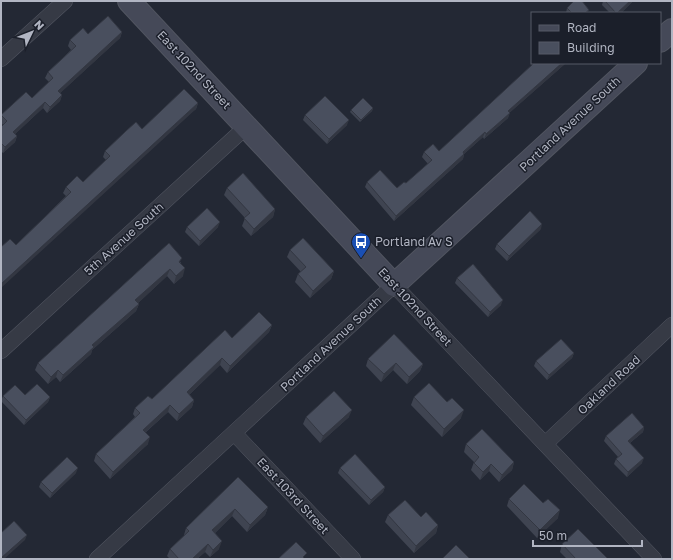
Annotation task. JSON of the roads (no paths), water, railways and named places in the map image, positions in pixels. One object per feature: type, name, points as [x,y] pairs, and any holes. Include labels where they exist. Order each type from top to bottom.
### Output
[{"type":"street","points":[[1,59],[65,1]]},
{"type":"street","name":"East 102nd Street","points":[[129,1],[394,285],[654,559]]},
{"type":"street","points":[[661,40],[672,30]]},
{"type":"street","name":"Portland Avenue South","points":[[97,559],[635,64]]},
{"type":"street","name":"5th Avenue South","points":[[1,351],[246,127]]},
{"type":"street","name":"Oakland Road","points":[[545,444],[672,325]]},
{"type":"street","name":"East 103rd Street","points":[[234,433],[353,559]]},
{"type":"place","name":"Portland Av S","points":[[361,259]]}]
